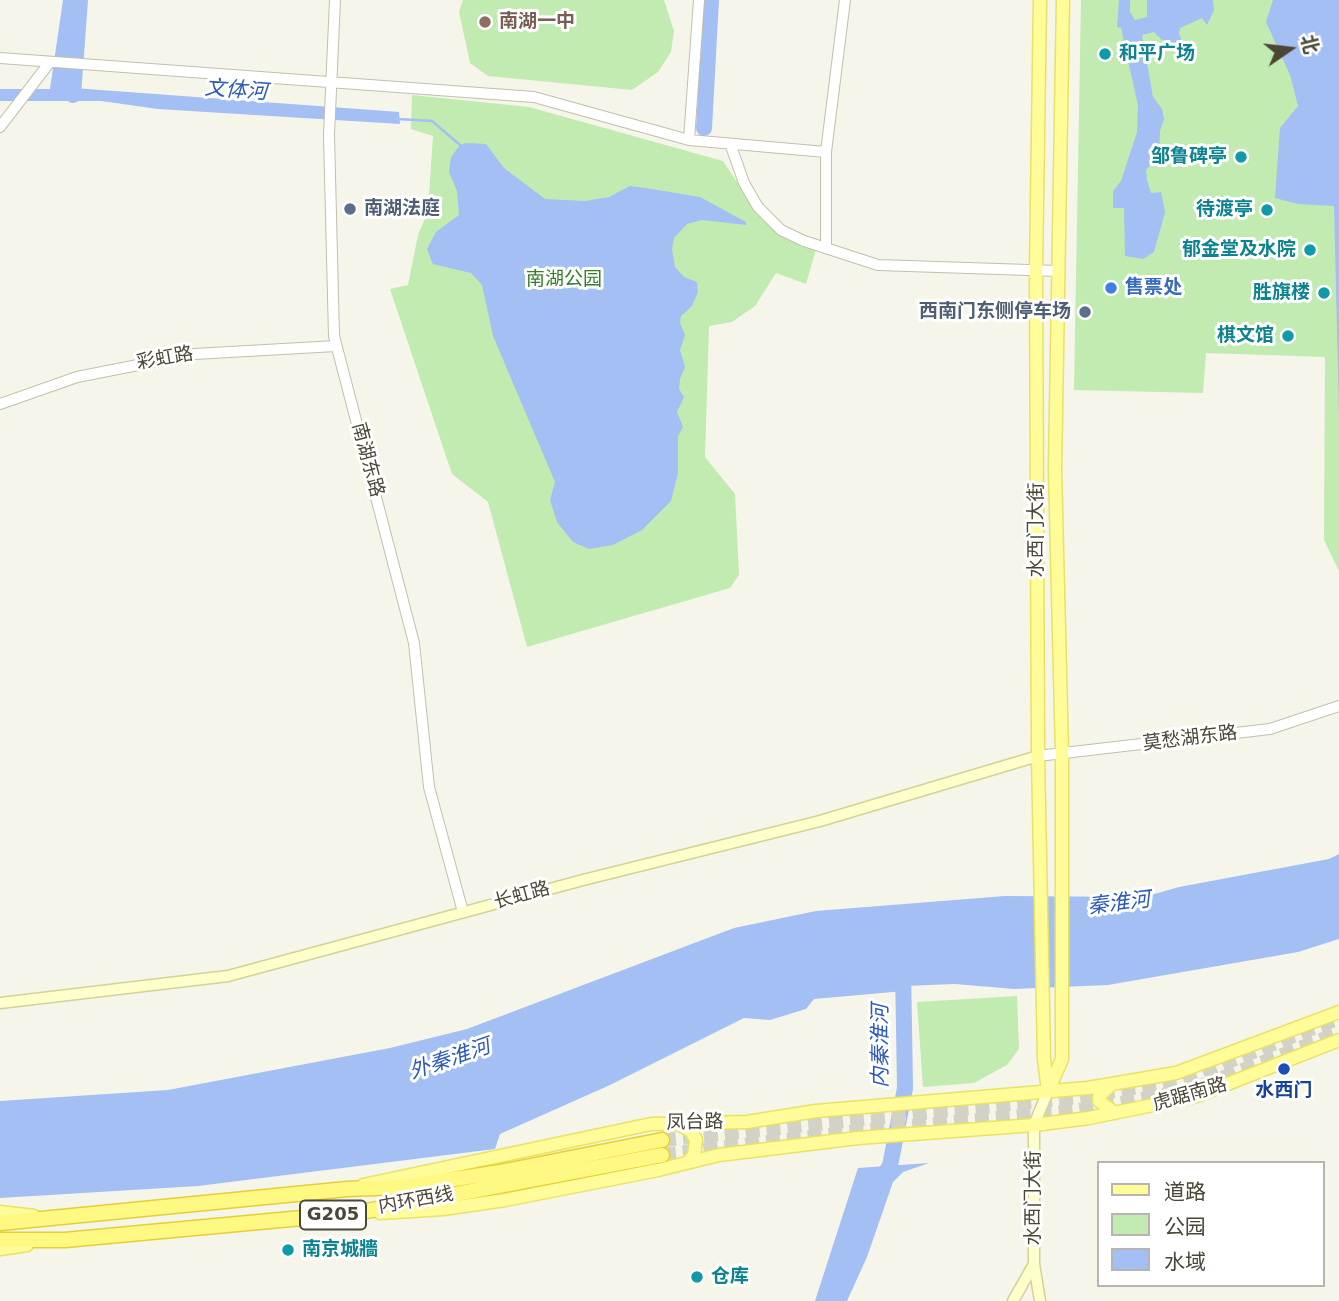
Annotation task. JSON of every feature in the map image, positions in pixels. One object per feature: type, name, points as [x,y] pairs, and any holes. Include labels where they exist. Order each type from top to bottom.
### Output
[{"type":"highway","name":"内环西线","points":[[0,1223],[347,1189],[403,1187],[662,1147],[356,1213],[65,1240],[0,1240]]},
{"type":"main road","name":"水西门大街","points":[[1040,0],[1036,271],[1038,756],[1044,1059],[1048,1091]]},
{"type":"main road","name":"水西门大街","points":[[1013,1301],[1034,1264],[1034,1125],[1062,1059],[1062,754],[1055,469],[1063,0]]},
{"type":"main road","name":"长虹路","points":[[0,1003],[228,976],[463,912],[820,821],[1038,756]]},
{"type":"main road","name":"虎踞南路","points":[[1048,1091],[1176,1073],[1209,1063],[1339,1012]]},
{"type":"main road","name":"虎踞南路","points":[[1034,1125],[1115,1113],[1197,1096],[1339,1040]]},
{"type":"main road","points":[[1111,1084],[1098,1101],[1115,1113]]},
{"type":"main road","name":"凤台路","points":[[347,1189],[540,1145],[650,1124],[747,1122],[855,1107],[1048,1091]]},
{"type":"main road","points":[[675,1122],[691,1131],[696,1140],[694,1155],[688,1162]]},
{"type":"main road","name":"凤台路","points":[[356,1213],[443,1209],[719,1155],[858,1138],[1034,1125]]},
{"type":"main road","points":[[0,1212],[44,1217]]},
{"type":"main road","points":[[0,1249],[65,1240]]},
{"type":"main road","points":[[1034,1264],[1040,1301]]},
{"type":"street","name":"南湖东路","points":[[335,0],[329,135],[337,346],[414,643],[429,787],[463,912]]},
{"type":"street","points":[[689,140],[699,0]]},
{"type":"street","points":[[826,247],[826,152],[845,0]]},
{"type":"street","points":[[0,58],[534,97],[689,140],[731,146],[826,152]]},
{"type":"street","points":[[0,127],[52,62]]},
{"type":"street","points":[[731,146],[744,183],[758,207],[781,230],[878,265],[1058,271]]},
{"type":"street","name":"彩虹路","points":[[0,404],[77,377],[194,354],[337,346]]},
{"type":"street","name":"莫愁湖东路","points":[[1038,756],[1270,730],[1339,706]]},
{"type":"green space","points":[[463,0],[664,0],[674,31],[671,52],[658,72],[632,90],[488,76],[470,63],[459,12]]},
{"type":"green space","points":[[1081,0],[1339,0],[1339,571],[1324,540],[1325,357],[1206,353],[1203,393],[1074,390]]},
{"type":"green space","name":"南湖公园","points":[[412,95],[529,107],[723,161],[757,212],[816,249],[806,284],[776,273],[755,306],[732,322],[709,326],[705,457],[735,494],[739,575],[730,588],[527,647],[488,502],[452,474],[390,289],[408,285],[418,235],[428,211],[433,136],[411,129]]},
{"type":"green space","points":[[1017,996],[1019,1049],[1007,1065],[974,1083],[923,1087],[917,1002]]},
{"type":"water","points":[[63,0],[80,0],[71,84],[74,88],[399,112],[400,124],[158,109],[101,101],[0,101],[0,89],[50,89]]},
{"type":"water","points":[[1119,0],[1130,0],[1130,12],[1135,20],[1147,17],[1147,0],[1213,0],[1214,10],[1207,25],[1202,18],[1180,28],[1179,34],[1184,46],[1162,40],[1154,32],[1142,35],[1153,97],[1162,109],[1164,119],[1160,131],[1159,156],[1146,170],[1147,180],[1151,193],[1161,192],[1165,212],[1154,252],[1143,259],[1125,256],[1124,208],[1113,208],[1113,191],[1121,181],[1137,132],[1138,106],[1121,28],[1117,27]]},
{"type":"water","points":[[1273,0],[1339,0],[1339,416],[1334,206],[1298,204],[1275,198],[1280,128],[1298,106],[1290,75],[1266,22]]},
{"type":"water","points":[[486,144],[504,168],[545,199],[585,201],[609,197],[630,186],[700,197],[746,222],[746,225],[702,220],[687,224],[674,238],[672,249],[675,267],[684,277],[697,282],[698,292],[692,306],[681,316],[680,323],[685,335],[680,350],[685,367],[679,389],[684,397],[677,412],[683,427],[678,436],[678,473],[671,501],[642,530],[613,545],[589,549],[573,542],[557,522],[550,500],[555,482],[493,336],[482,285],[471,273],[433,264],[427,249],[436,232],[459,215],[457,191],[449,172],[451,157],[460,145]]},
{"type":"water","points":[[1339,854],[1339,939],[1298,952],[1108,985],[1014,989],[955,984],[903,986],[904,991],[814,999],[806,1009],[770,1020],[744,1018],[610,1085],[500,1134],[495,1149],[198,1186],[0,1198],[0,1101],[168,1090],[390,1048],[467,1029],[734,928],[816,911],[1005,896],[1144,897],[1179,887],[1329,859]]},
{"type":"water","points":[[929,1163],[903,1172],[893,1182],[867,1257],[847,1301],[815,1301],[858,1168]]},
{"type":"waterway","points":[[73,95],[80,0]]},
{"type":"waterway","points":[[704,128],[711,0]]},
{"type":"waterway","name":"文体河","points":[[398,119],[432,121],[460,145]]},
{"type":"waterway","name":"内秦淮河","points":[[878,1184],[890,1166],[905,1088],[903,967]]},
{"type":"tunnel","points":[[662,1140],[1078,1097],[1182,1080],[1334,1020]]},
{"type":"tunnel","points":[[662,1155],[858,1131],[1073,1111],[1188,1091],[1339,1033]]},
{"type":"place","name":"南湖一中","points":[[485,22]]},
{"type":"place","name":"和平广场","points":[[1105,54]]},
{"type":"place","name":"邹鲁碑亭","points":[[1241,157]]},
{"type":"place","name":"南湖法庭","points":[[350,209]]},
{"type":"place","name":"待渡亭","points":[[1267,210]]},
{"type":"place","name":"郁金堂及水院","points":[[1310,250]]},
{"type":"place","name":"售票处","points":[[1111,288]]},
{"type":"place","name":"胜旗楼","points":[[1324,293]]},
{"type":"place","name":"西南门东侧停车场","points":[[1085,312]]},
{"type":"place","name":"棋文馆","points":[[1288,336]]},
{"type":"place","name":"水西门","points":[[1284,1069]]},
{"type":"place","name":"南京城牆","points":[[288,1250]]},
{"type":"place","name":"仓库","points":[[697,1277]]},
{"type":"water label","name":"秦淮河","points":[[1119,904]]},
{"type":"water label","name":"外秦淮河","points":[[450,1060]]}]
